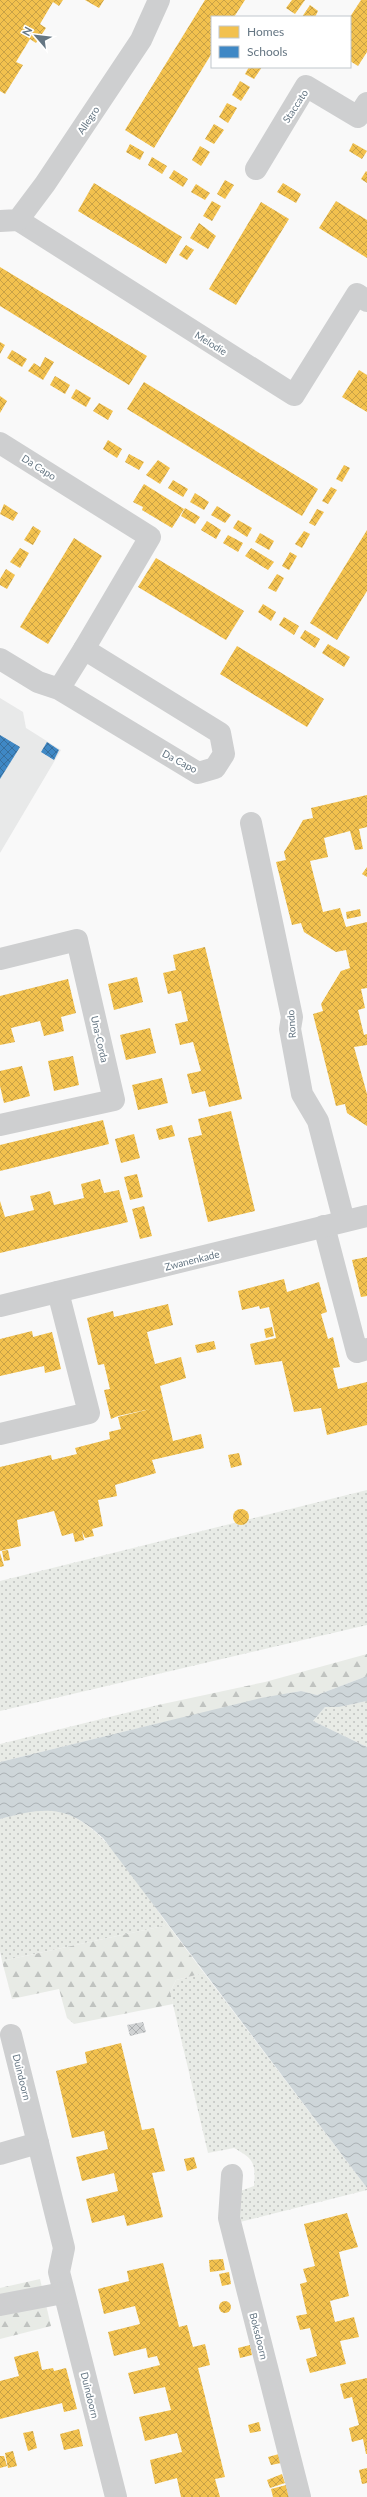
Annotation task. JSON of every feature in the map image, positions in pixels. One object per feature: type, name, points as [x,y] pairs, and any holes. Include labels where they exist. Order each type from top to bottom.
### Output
[{"type":"street","name":"Allegro","points":[[9,221],[49,178],[141,40],[159,0]]},
{"type":"street","name":"Staccato","points":[[256,169],[306,86],[358,117],[367,103]]},
{"type":"street","name":"Melodie","points":[[9,221],[294,395],[357,294],[367,301]]},
{"type":"street","name":"Da Capo","points":[[0,443],[150,536],[59,689]]},
{"type":"street","name":"Da Capo","points":[[0,659],[38,682],[59,689],[198,773],[216,768],[224,754],[220,734],[84,649]]},
{"type":"street","name":"Rondo","points":[[251,823],[292,1017],[290,1029],[302,1094],[318,1121],[334,1224]]},
{"type":"street","name":"Una-Corda","points":[[0,959],[77,940],[114,1100],[0,1125]]},
{"type":"street","name":"Zwanenkade","points":[[0,1306],[367,1216]]},
{"type":"street","points":[[334,1224],[357,1352],[367,1349]]},
{"type":"street","points":[[0,1434],[89,1413],[58,1292]]},
{"type":"street","name":"Duindoorn","points":[[11,2035],[64,2248],[59,2272],[116,2497]]},
{"type":"street","points":[[0,2154],[38,2143]]},
{"type":"street","name":"Boksdoorn","points":[[232,2175],[229,2218],[300,2497]]},
{"type":"street","points":[[0,2305],[64,2293]]},
{"type":"shaded area","points":[[0,698],[23,712],[26,728],[61,750],[0,853]]},
{"type":"green space","points":[[367,1490],[367,1625],[0,1711],[0,1581]]},
{"type":"green space","points":[[367,1654],[367,1676],[317,1695],[300,1691],[160,1723],[158,1705],[265,1682]]},
{"type":"green space","points":[[367,1701],[367,1747],[313,1721],[325,1707],[339,1707]]},
{"type":"green space","points":[[158,1705],[160,1723],[0,1762],[0,1744]]},
{"type":"green space","points":[[34,1810],[50,1810],[65,1813],[80,1821],[95,1832],[122,1861],[168,1925],[2,1961],[0,1951],[0,1819]]},
{"type":"green space","points":[[168,1925],[204,1973],[176,1980],[170,1992],[173,2004],[74,2024],[67,2018],[59,1989],[12,1999],[2,1961]]},
{"type":"green space","points":[[204,1973],[367,2188],[367,2190],[240,2222],[232,2194],[254,2186],[254,2167],[246,2155],[234,2148],[208,2153],[170,1992],[176,1980]]},
{"type":"green space","points":[[40,2279],[51,2326],[0,2339],[0,2288]]},
{"type":"water","points":[[367,1676],[367,1701],[339,1707],[325,1707],[313,1721],[367,1747],[367,2188],[103,1838],[78,1819],[54,1811],[30,1812],[0,1819],[0,1762],[261,1698],[301,1691],[317,1695]]},
{"type":"building: Homes","points":[[0,0],[63,0],[59,6],[53,2],[40,24],[46,28],[36,43],[30,39],[16,62],[23,65],[5,94],[0,91]]},
{"type":"building: Homes","points":[[85,0],[104,0],[99,8]]},
{"type":"building: Homes","points":[[205,0],[245,0],[235,16],[211,16],[211,55],[154,148],[125,130]]},
{"type":"building: Homes","points":[[292,0],[305,0],[295,14],[286,8]]},
{"type":"building: Homes","points":[[361,0],[367,0],[367,52],[358,66],[351,62],[351,16]]},
{"type":"building: Homes","points":[[310,5],[318,11],[316,16],[303,16]]},
{"type":"building: Homes","points":[[248,68],[261,68],[254,79],[245,74]]},
{"type":"building: Homes","points":[[240,81],[250,87],[241,101],[232,95]]},
{"type":"building: Homes","points":[[227,103],[237,108],[228,123],[219,117]]},
{"type":"building: Homes","points":[[214,124],[224,130],[214,144],[205,139]]},
{"type":"building: Homes","points":[[353,143],[367,151],[362,159],[349,151]]},
{"type":"building: Homes","points":[[130,144],[144,152],[140,160],[126,152]]},
{"type":"building: Homes","points":[[200,146],[210,152],[201,166],[192,160]]},
{"type":"building: Homes","points":[[152,157],[167,166],[162,174],[148,165]]},
{"type":"building: Homes","points":[[174,170],[188,179],[183,187],[169,178]]},
{"type":"building: Homes","points":[[366,171],[367,172],[367,183],[361,179]]},
{"type":"building: Homes","points":[[225,180],[234,185],[225,199],[217,194]]},
{"type":"building: Homes","points":[[94,183],[182,237],[166,264],[78,211]]},
{"type":"building: Homes","points":[[283,183],[301,194],[296,203],[277,192]]},
{"type":"building: Homes","points":[[196,184],[210,193],[205,200],[191,192]]},
{"type":"building: Homes","points":[[212,201],[221,206],[212,221],[203,216]]},
{"type":"building: Homes","points":[[336,201],[367,220],[367,258],[319,228]]},
{"type":"building: Homes","points":[[261,202],[289,219],[236,305],[209,289]]},
{"type":"building: Homes","points":[[199,223],[216,236],[208,249],[190,238]]},
{"type":"building: Homes","points":[[186,245],[194,250],[187,260],[179,255]]},
{"type":"building: Homes","points":[[0,267],[147,356],[129,385],[0,306]]},
{"type":"building: Homes","points":[[0,342],[5,345],[0,354]]},
{"type":"building: Homes","points":[[12,350],[27,359],[22,367],[7,358]]},
{"type":"building: Homes","points":[[45,357],[54,362],[43,380],[28,371],[34,363],[40,367]]},
{"type":"building: Homes","points":[[359,370],[367,375],[367,412],[342,397]]},
{"type":"building: Homes","points":[[55,376],[70,385],[65,394],[50,385]]},
{"type":"building: Homes","points":[[144,382],[318,489],[302,516],[127,409]]},
{"type":"building: Homes","points":[[76,389],[91,398],[86,407],[71,398]]},
{"type":"building: Homes","points":[[0,396],[7,401],[0,413]]},
{"type":"building: Homes","points":[[99,403],[113,411],[108,420],[93,411]]},
{"type":"building: Homes","points":[[108,440],[122,449],[117,458],[103,449]]},
{"type":"building: Homes","points":[[129,454],[144,462],[139,470],[125,462]]},
{"type":"building: Homes","points":[[158,460],[170,468],[160,484],[146,475]]},
{"type":"building: Homes","points":[[344,465],[350,468],[342,482],[336,479]]},
{"type":"building: Homes","points":[[173,480],[188,489],[183,497],[168,488]]},
{"type":"building: Homes","points":[[144,484],[184,509],[172,528],[142,510],[143,507],[133,502]]},
{"type":"building: Homes","points":[[331,487],[337,490],[328,504],[322,501]]},
{"type":"building: Homes","points":[[195,493],[209,502],[204,510],[190,502]]},
{"type":"building: Homes","points":[[4,504],[18,513],[13,521],[0,514]]},
{"type":"building: Homes","points":[[217,506],[231,515],[225,523],[211,515]]},
{"type":"building: Homes","points":[[185,508],[200,517],[195,524],[181,516]]},
{"type":"building: Homes","points":[[317,509],[324,512],[315,526],[309,523]]},
{"type":"building: Homes","points":[[238,520],[252,528],[247,537],[233,528]]},
{"type":"building: Homes","points":[[207,521],[221,530],[216,539],[201,530]]},
{"type":"building: Homes","points":[[33,526],[41,531],[33,545],[24,540]]},
{"type":"building: Homes","points":[[367,530],[367,591],[337,640],[310,623]]},
{"type":"building: Homes","points":[[304,531],[310,534],[302,548],[295,544]]},
{"type":"building: Homes","points":[[260,533],[274,541],[269,550],[255,542]]},
{"type":"building: Homes","points":[[228,535],[243,543],[238,552],[223,543]]},
{"type":"building: Homes","points":[[74,538],[102,556],[48,644],[20,627]]},
{"type":"building: Homes","points":[[20,548],[29,553],[20,568],[10,562]]},
{"type":"building: Homes","points":[[251,548],[274,562],[268,570],[245,556]]},
{"type":"building: Homes","points":[[290,552],[297,556],[289,570],[282,566]]},
{"type":"building: Homes","points":[[156,558],[244,611],[226,640],[138,587]]},
{"type":"building: Homes","points":[[6,569],[15,575],[7,589],[0,585],[0,579]]},
{"type":"building: Homes","points":[[277,574],[284,578],[276,592],[268,588]]},
{"type":"building: Homes","points":[[263,604],[276,612],[271,621],[258,612]]},
{"type":"building: Homes","points":[[284,617],[299,626],[294,635],[279,625]]},
{"type":"building: Homes","points":[[305,630],[320,639],[315,648],[300,638]]},
{"type":"building: Homes","points":[[328,644],[350,657],[344,667],[322,653]]},
{"type":"building: Homes","points":[[237,646],[324,699],[307,727],[220,674]]},
{"type":"building: Homes","points":[[367,795],[367,827],[359,829],[363,849],[355,850],[350,831],[324,838],[328,857],[310,861],[323,912],[340,908],[346,927],[367,922],[367,988],[361,989],[365,1008],[358,1010],[364,1035],[367,1034],[367,1045],[354,1047],[367,1094],[367,1126],[347,1113],[345,1104],[336,1106],[313,1014],[323,1011],[321,1004],[341,971],[350,968],[346,950],[336,952],[304,932],[301,923],[292,925],[276,862],[286,860],[284,852],[303,820],[313,818],[311,808]]},
{"type":"building: Homes","points":[[367,867],[367,877],[362,874]]},
{"type":"building: Homes","points":[[360,909],[361,916],[347,919],[346,912]]},
{"type":"building: Homes","points":[[205,947],[242,1099],[209,1107],[205,1091],[192,1094],[187,1074],[201,1071],[193,1042],[180,1045],[175,1024],[188,1021],[181,991],[168,994],[163,973],[176,970],[173,955]]},
{"type":"building: Homes","points":[[137,977],[143,1002],[114,1010],[108,984]]},
{"type":"building: Homes","points":[[68,979],[76,1013],[61,1017],[64,1031],[44,1036],[40,1021],[11,1028],[15,1042],[0,1045],[0,996]]},
{"type":"building: Homes","points":[[150,1028],[156,1053],[126,1060],[120,1035]]},
{"type":"building: Homes","points":[[73,1056],[79,1085],[54,1091],[48,1061]]},
{"type":"building: Homes","points":[[22,1066],[30,1096],[4,1103],[0,1086],[0,1071]]},
{"type":"building: Homes","points":[[162,1078],[168,1103],[138,1110],[132,1085]]},
{"type":"building: Homes","points":[[231,1111],[255,1211],[208,1222],[188,1138],[202,1135],[198,1119]]},
{"type":"building: Homes","points":[[103,1120],[109,1144],[0,1171],[0,1145]]},
{"type":"building: Homes","points":[[172,1125],[175,1136],[159,1140],[156,1129]]},
{"type":"building: Homes","points":[[134,1134],[140,1158],[121,1163],[115,1139]]},
{"type":"building: Homes","points":[[137,1174],[143,1197],[130,1200],[124,1177]]},
{"type":"building: Homes","points":[[100,1179],[104,1193],[119,1190],[128,1222],[0,1253],[0,1201],[5,1217],[34,1210],[30,1196],[50,1191],[54,1205],[84,1198],[81,1184]]},
{"type":"building: Homes","points":[[144,1206],[152,1236],[140,1239],[132,1209]]},
{"type":"building: Homes","points":[[367,1257],[367,1296],[361,1297],[352,1260]]},
{"type":"building: Homes","points":[[284,1279],[287,1292],[319,1282],[327,1312],[321,1314],[328,1339],[333,1337],[340,1367],[333,1368],[338,1389],[367,1382],[367,1425],[327,1435],[321,1408],[294,1412],[282,1361],[255,1365],[250,1344],[276,1338],[269,1307],[260,1309],[259,1306],[242,1310],[238,1291]]},
{"type":"building: Homes","points":[[168,1304],[173,1325],[147,1332],[155,1364],[181,1357],[186,1378],[160,1386],[173,1441],[201,1434],[204,1448],[152,1460],[156,1473],[115,1485],[117,1496],[98,1500],[103,1526],[92,1529],[94,1536],[85,1538],[82,1531],[84,1540],[75,1542],[73,1533],[62,1536],[54,1511],[17,1520],[21,1546],[0,1551],[0,1467],[51,1455],[52,1460],[77,1454],[75,1448],[110,1439],[109,1432],[121,1429],[118,1417],[150,1409],[118,1416],[111,1419],[104,1390],[110,1389],[107,1376],[104,1364],[98,1365],[87,1318],[113,1311],[114,1317]]},
{"type":"building: Homes","points":[[272,1327],[274,1336],[266,1338],[264,1329]]},
{"type":"building: Homes","points":[[32,1331],[33,1337],[52,1332],[61,1369],[45,1373],[44,1366],[0,1376],[0,1339]]},
{"type":"building: Homes","points":[[214,1341],[216,1349],[197,1353],[195,1345]]},
{"type":"building: Homes","points":[[239,1453],[242,1465],[231,1468],[228,1455]]},
{"type":"building: Homes","points":[[241,1509],[248,1514],[249,1517],[244,1524],[241,1525],[234,1520],[233,1517],[238,1510]]},
{"type":"building: Homes","points":[[8,1550],[10,1560],[4,1561],[2,1551]]},
{"type":"building: Homes","points":[[0,1553],[4,1566],[0,1567]]},
{"type":"building: Homes","points":[[121,2043],[142,2130],[154,2128],[165,2171],[152,2173],[163,2217],[127,2226],[124,2215],[92,2223],[86,2199],[118,2191],[114,2173],[82,2181],[76,2157],[108,2149],[104,2131],[72,2138],[56,2071],[87,2063],[85,2052]]},
{"type":"building: Homes","points":[[194,2157],[197,2168],[187,2171],[184,2159]]},
{"type":"building: Homes","points":[[347,2213],[358,2247],[339,2252],[349,2296],[330,2301],[335,2322],[354,2317],[359,2337],[340,2341],[346,2364],[310,2373],[306,2359],[317,2356],[310,2328],[300,2330],[296,2316],[307,2314],[300,2284],[307,2282],[303,2269],[315,2266],[304,2224]]},
{"type":"building: Homes","points":[[223,2259],[225,2270],[210,2272],[209,2260]]},
{"type":"building: Homes","points":[[163,2263],[179,2327],[187,2325],[193,2347],[205,2344],[210,2365],[198,2368],[225,2477],[215,2479],[220,2497],[181,2497],[177,2478],[155,2484],[150,2460],[182,2452],[177,2433],[145,2441],[139,2417],[171,2410],[165,2387],[134,2394],[128,2373],[160,2365],[157,2356],[148,2358],[146,2348],[114,2356],[108,2332],[140,2324],[135,2306],[104,2314],[98,2289],[129,2281],[127,2271]]},
{"type":"building: Homes","points":[[229,2272],[231,2284],[222,2286],[219,2274]]},
{"type":"building: Homes","points":[[227,2301],[230,2302],[230,2312],[223,2313],[220,2312],[219,2305],[220,2302]]},
{"type":"building: Homes","points":[[250,2345],[252,2355],[240,2358],[238,2348]]},
{"type":"building: Homes","points":[[38,2351],[42,2370],[53,2368],[54,2371],[66,2368],[77,2409],[64,2412],[62,2403],[0,2419],[0,2381],[19,2376],[14,2357]]},
{"type":"building: Homes","points":[[367,2378],[366,2454],[363,2439],[352,2442],[349,2428],[359,2425],[352,2397],[344,2399],[340,2384]]},
{"type":"building: Homes","points":[[259,2422],[261,2431],[250,2433],[248,2425]]},
{"type":"building: Homes","points":[[79,2429],[83,2446],[64,2450],[60,2434]]},
{"type":"building: Homes","points":[[33,2431],[37,2448],[28,2451],[23,2433]]},
{"type":"building: Homes","points":[[13,2451],[17,2466],[8,2468],[5,2453]]},
{"type":"building: Homes","points":[[279,2454],[281,2463],[271,2465],[268,2457]]},
{"type":"building: Homes","points":[[0,2456],[4,2456],[7,2466],[0,2468]]},
{"type":"building: Homes","points":[[367,2468],[367,2483],[362,2484],[359,2470]]},
{"type":"building: Homes","points":[[282,2474],[285,2483],[270,2488],[267,2480]]},
{"type":"building: Homes","points":[[286,2485],[289,2497],[273,2497],[271,2489]]},
{"type":"building: Schools","points":[[0,735],[20,747],[0,779]]},
{"type":"building: Schools","points":[[47,742],[59,750],[54,760],[41,752]]},
{"type":"building: Other","points":[[143,2022],[146,2032],[130,2036],[127,2025]]}]
